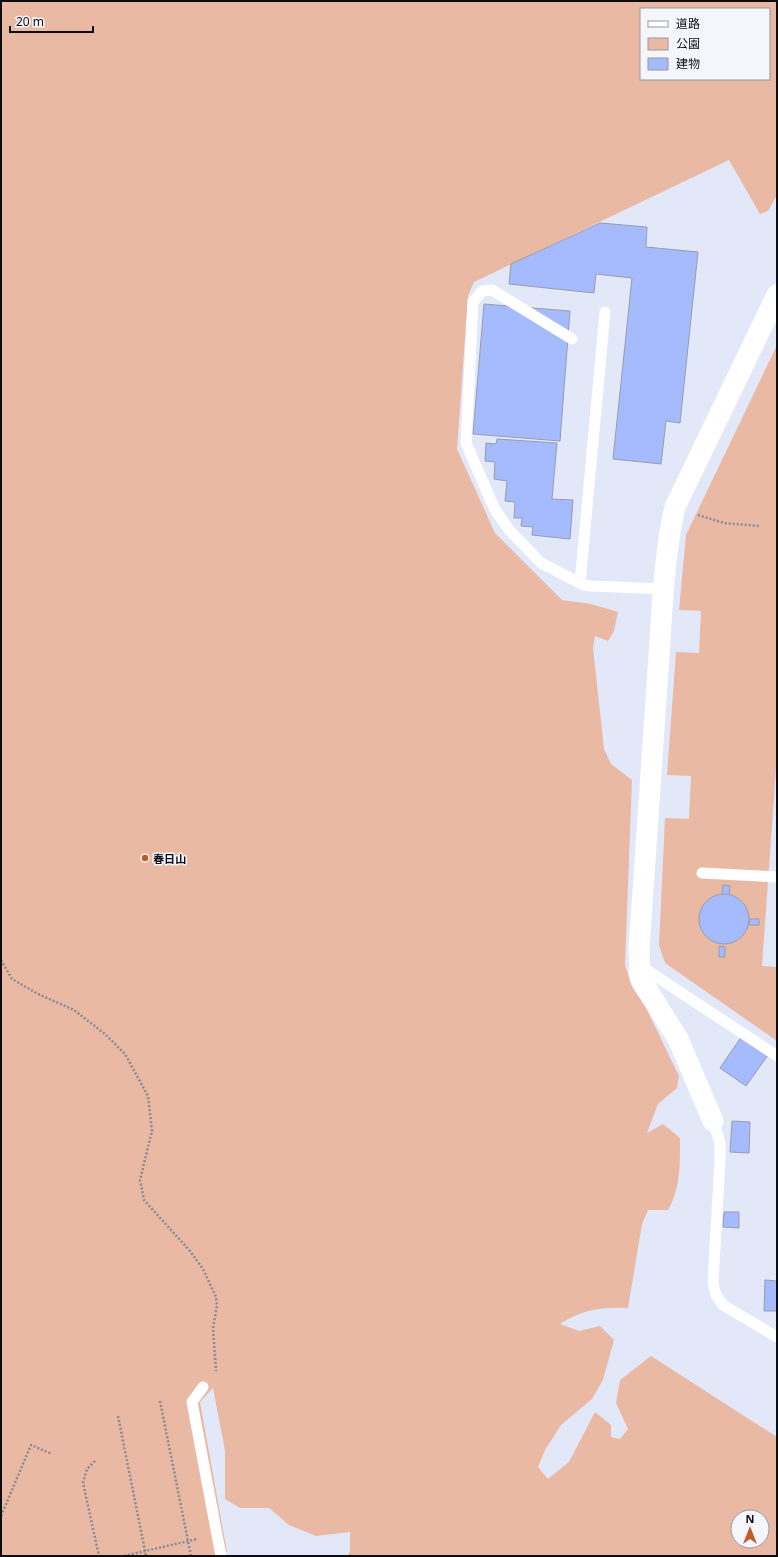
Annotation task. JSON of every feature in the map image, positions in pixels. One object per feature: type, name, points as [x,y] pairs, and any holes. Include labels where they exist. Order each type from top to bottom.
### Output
[{"type":"street","points":[[713,1120],[678,1039],[640,978],[639,965],[650,763],[668,539],[675,507],[777,295]]},
{"type":"lane","points":[[572,339],[492,290],[482,291],[473,302],[466,444],[495,510],[510,531],[541,564],[580,583],[591,586],[664,589]]},
{"type":"lane","points":[[580,583],[606,312]]},
{"type":"lane","points":[[702,873],[777,877]]},
{"type":"lane","points":[[639,965],[777,1056]]},
{"type":"lane","points":[[713,1120],[720,1144],[713,1283],[716,1295],[723,1305],[777,1337]]},
{"type":"lane","points":[[203,1387],[192,1402],[221,1556]]},
{"type":"path","points":[[1,960],[12,979],[38,994],[74,1010],[105,1034],[125,1054],[148,1096],[152,1131],[140,1180],[144,1200],[190,1251],[202,1269],[216,1296],[217,1306],[213,1328],[216,1373],[203,1387]]},
{"type":"path","points":[[160,1401],[191,1556]]},
{"type":"path","points":[[118,1416],[146,1556]]},
{"type":"path","points":[[1,1516],[30,1446],[52,1454]]},
{"type":"path","points":[[95,1461],[87,1469],[83,1483],[99,1556]]},
{"type":"path","points":[[124,1556],[217,1534]]},
{"type":"green space","points":[[1,1],[777,1],[777,195],[768,211],[760,214],[729,160],[474,282],[468,296],[457,449],[495,533],[562,600],[591,604],[618,612],[614,631],[608,641],[595,636],[593,648],[604,749],[611,764],[632,780],[625,965],[632,987],[646,1008],[679,1076],[677,1088],[658,1104],[647,1133],[663,1124],[680,1138],[678,1184],[672,1202],[668,1210],[648,1210],[642,1224],[628,1308],[593,1310],[577,1315],[560,1324],[579,1331],[600,1326],[614,1340],[603,1380],[592,1399],[561,1425],[545,1450],[538,1467],[548,1479],[569,1462],[595,1412],[611,1425],[611,1437],[620,1439],[628,1429],[616,1403],[620,1380],[651,1356],[777,1437],[777,1556],[347,1556],[350,1552],[350,1532],[316,1536],[289,1525],[269,1508],[240,1508],[225,1499],[225,1451],[213,1388],[200,1402],[227,1552],[217,1556],[1,1556]]},
{"type":"green space","points":[[777,345],[777,756],[762,966],[777,967],[777,1041],[665,963],[659,945],[665,818],[689,819],[691,776],[667,775],[676,652],[699,653],[701,611],[679,610],[686,535]]},
{"type":"building","points":[[600,223],[647,227],[646,247],[698,252],[680,423],[666,421],[661,464],[613,459],[632,278],[596,274],[594,293],[509,284],[511,264]]},
{"type":"building","points":[[484,304],[570,311],[560,441],[473,434]]},
{"type":"building","points":[[497,439],[557,443],[552,499],[573,500],[570,539],[532,535],[533,527],[521,526],[522,518],[514,518],[515,502],[505,501],[507,481],[494,479],[495,462],[485,461],[486,443],[496,444]]},
{"type":"building","points":[[723,885],[730,886],[729,896],[722,895]]},
{"type":"building","points":[[719,894],[729,894],[742,901],[749,914],[749,924],[742,937],[729,944],[719,944],[710,940],[703,933],[699,924],[699,914],[703,905],[710,898]]},
{"type":"building","points":[[750,919],[759,919],[759,925],[749,925]]},
{"type":"building","points":[[719,946],[725,947],[725,957],[719,957]]},
{"type":"building","points":[[746,1030],[773,1048],[746,1086],[720,1068]]},
{"type":"building","points":[[732,1121],[750,1122],[749,1153],[730,1152]]},
{"type":"building","points":[[724,1212],[739,1212],[739,1228],[723,1227]]},
{"type":"building","points":[[765,1280],[777,1281],[777,1311],[764,1311]]},
{"type":"place","name":"春日山","points":[[145,858]]}]
